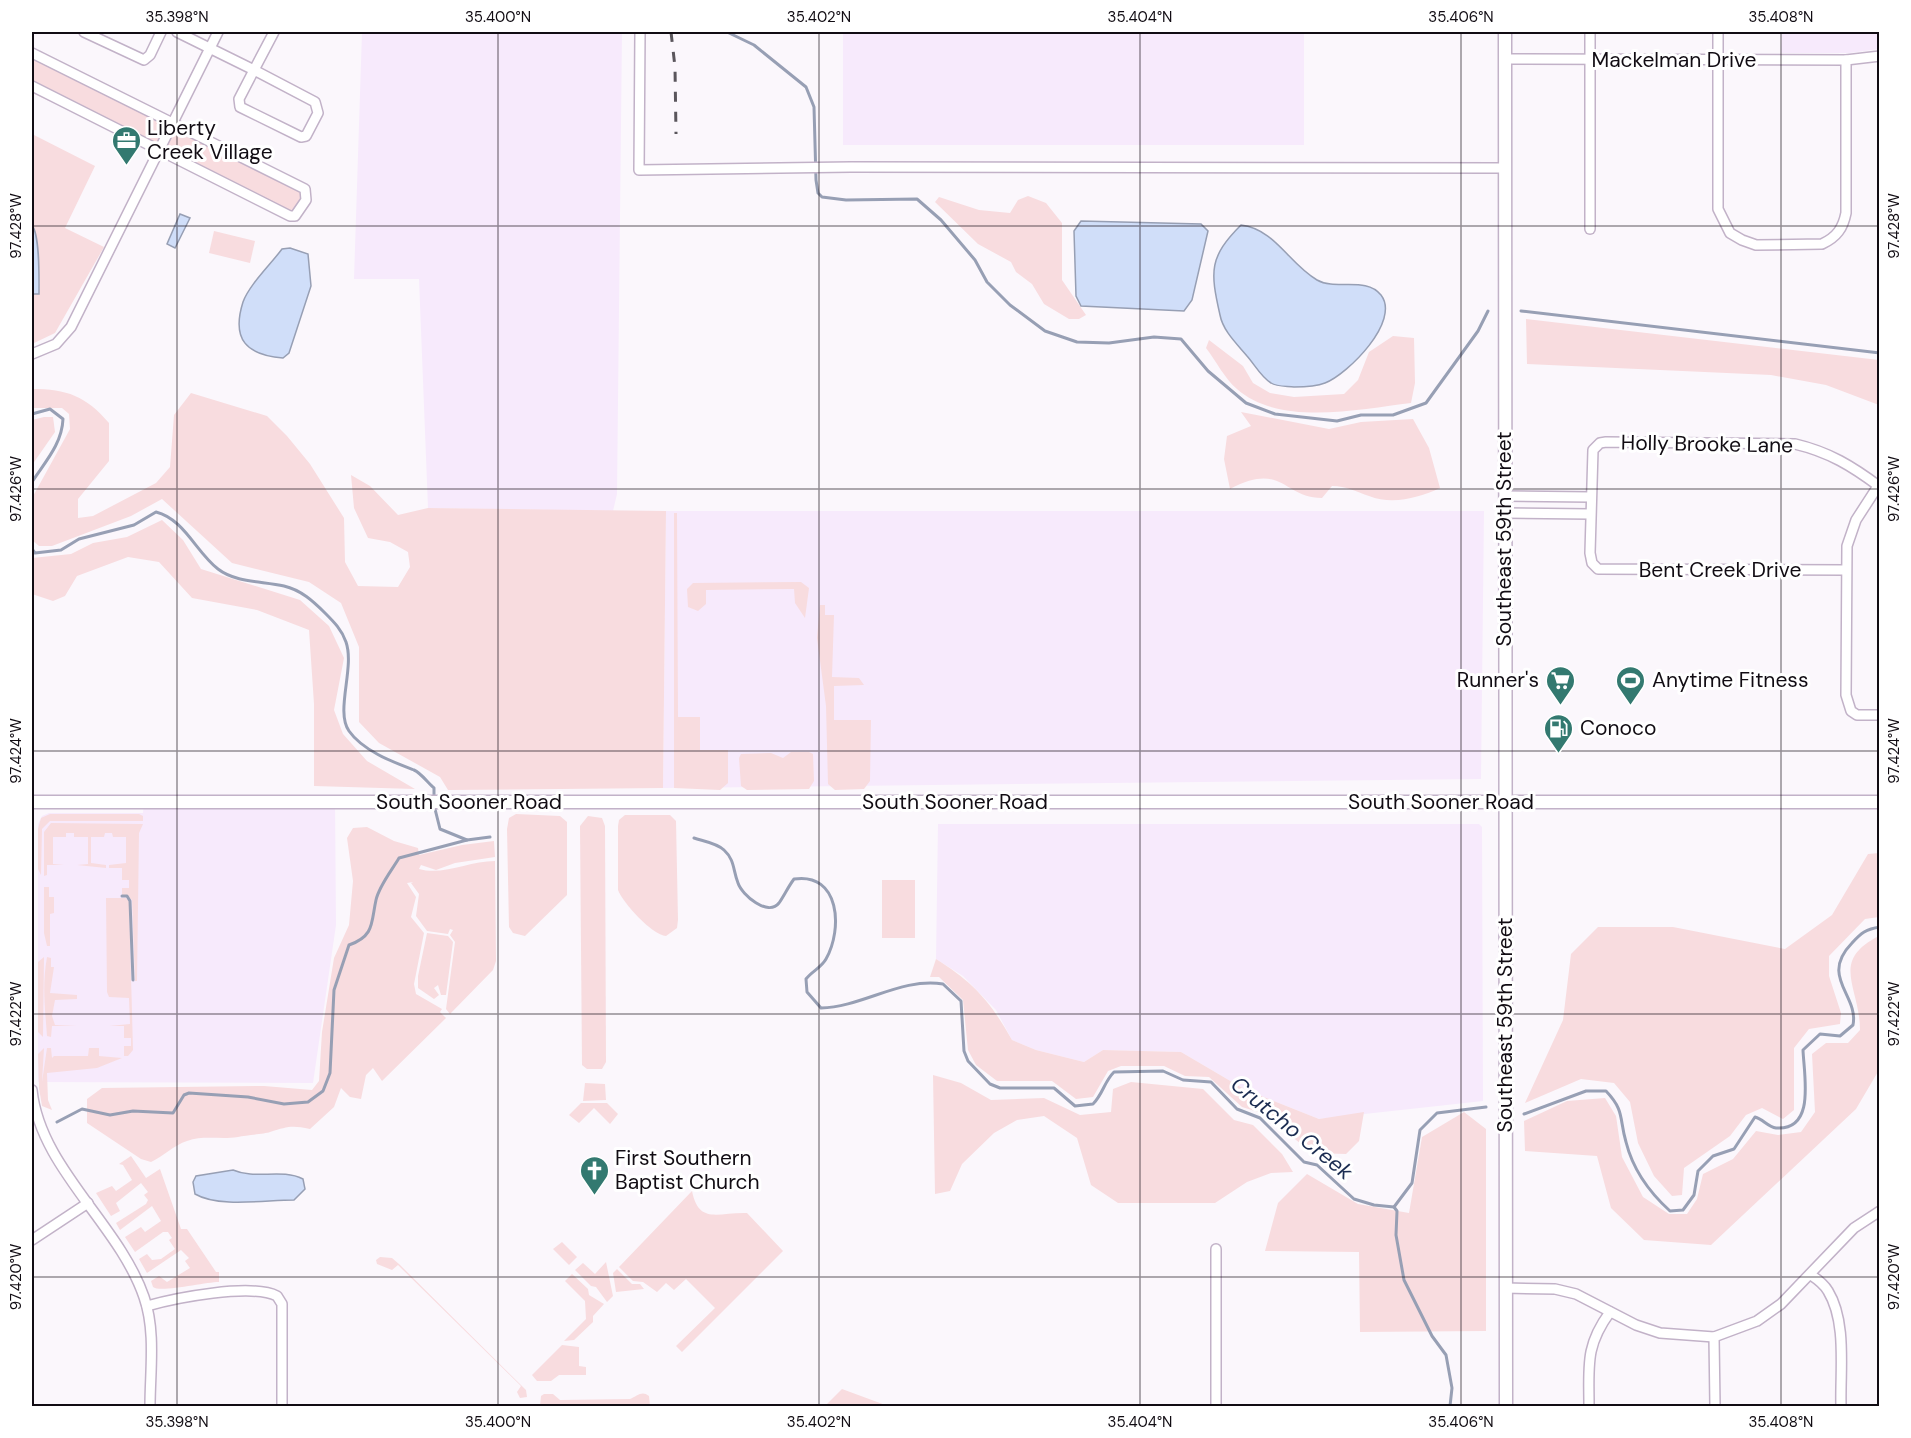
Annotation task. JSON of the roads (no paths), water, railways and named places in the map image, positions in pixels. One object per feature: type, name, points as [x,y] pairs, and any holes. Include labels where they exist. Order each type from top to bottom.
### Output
[{"type":"main road","name":"Southeast 59th Street","points":[[1504,32],[1506,1407]]},
{"type":"main road","name":"South Sooner Road","points":[[32,802],[1880,802]]},
{"type":"street","points":[[84,32],[144,60],[150,55],[161,32]]},
{"type":"street","points":[[177,32],[254,70],[315,102],[318,113],[306,136],[301,137],[240,107],[239,99],[254,70],[274,32]]},
{"type":"street","points":[[32,354],[56,344],[71,327],[218,32]]},
{"type":"street","points":[[640,32],[639,170],[851,167],[1504,168]]},
{"type":"street","points":[[1590,32],[1590,229]]},
{"type":"street","points":[[1718,32],[1718,209],[1730,233],[1755,245],[1814,246],[1832,239],[1844,224],[1846,213],[1846,60]]},
{"type":"street","points":[[32,53],[305,189],[303,206],[295,216],[290,216],[32,86]]},
{"type":"street","name":"Mackelman Drive","points":[[1504,59],[1846,60],[1880,56]]},
{"type":"street","name":"Holly Brooke Lane","points":[[1590,496],[1592,455],[1596,446],[1606,442],[1795,444],[1817,449],[1844,461],[1879,487]]},
{"type":"street","points":[[1879,487],[1856,520],[1851,532],[1846,570],[1846,695],[1851,711],[1857,715],[1880,715]]},
{"type":"street","points":[[1505,496],[1590,496],[1590,514],[1505,513]]},
{"type":"street","name":"Bent Creek Drive","points":[[1590,514],[1591,559],[1594,567],[1603,570],[1846,570]]},
{"type":"street","points":[[32,1090],[45,1138],[131,1270],[147,1305],[150,1332],[150,1407]]},
{"type":"street","points":[[32,1240],[88,1203]]},
{"type":"street","points":[[1505,1288],[1555,1289],[1598,1303],[1636,1325],[1660,1333],[1714,1337],[1757,1321],[1780,1304],[1811,1275],[1854,1228],[1880,1211]]},
{"type":"street","points":[[1216,1249],[1216,1407]]},
{"type":"street","points":[[1811,1275],[1827,1288],[1836,1306],[1839,1326],[1841,1407]]},
{"type":"street","points":[[147,1305],[204,1293],[266,1293],[279,1297],[282,1308],[282,1407]]},
{"type":"street","points":[[1589,1407],[1591,1344],[1610,1312]]},
{"type":"street","points":[[1714,1337],[1715,1407]]},
{"type":"water","points":[[180,214],[190,218],[175,248],[167,244]]},
{"type":"water","points":[[1081,221],[1201,224],[1208,231],[1192,300],[1184,311],[1081,306],[1076,296],[1074,231]]},
{"type":"water","points":[[32,225],[38,247],[39,294],[32,294]]},
{"type":"water","points":[[1241,225],[1253,228],[1273,240],[1317,280],[1333,284],[1367,286],[1375,289],[1381,295],[1385,306],[1384,318],[1378,332],[1358,358],[1335,378],[1310,386],[1294,387],[1273,384],[1261,374],[1227,332],[1217,300],[1215,266],[1223,246]]},
{"type":"water","points":[[290,248],[308,254],[311,286],[289,353],[283,358],[251,349],[241,336],[239,326],[246,295],[282,249]]},
{"type":"water","points":[[233,1170],[251,1174],[295,1176],[303,1179],[305,1189],[294,1200],[256,1202],[217,1201],[195,1194],[193,1182],[196,1176]]},
{"type":"waterway","points":[[727,32],[754,45],[806,87],[814,107],[816,180],[818,193],[822,197],[846,200],[917,199],[941,220],[975,260],[987,282],[1010,305],[1045,331],[1077,342],[1109,343],[1154,337],[1181,339],[1208,371],[1246,403],[1275,414],[1337,421],[1361,415],[1393,415],[1426,403],[1478,331],[1488,311]]},
{"type":"waterway","points":[[1521,311],[1880,353]]},
{"type":"waterway","name":"Crutcho Creek","points":[[32,414],[50,409],[63,419],[60,437],[32,482]]},
{"type":"waterway","name":"Crutcho Creek","points":[[32,549],[35,553],[61,550],[79,539],[134,525],[156,512],[174,521],[210,562],[225,574],[284,586],[301,593],[332,620],[346,642],[348,664],[344,712],[349,731],[370,750],[419,773],[434,788],[434,798]]},
{"type":"waterway","name":"Crutcho Creek","points":[[434,805],[440,829],[467,840]]},
{"type":"waterway","points":[[57,1122],[82,1109],[110,1115],[133,1111],[173,1113],[184,1095],[189,1093],[248,1097],[284,1104],[308,1102],[323,1091],[330,1073],[334,990],[349,945],[368,933],[378,895],[399,858],[467,840],[490,837]]},
{"type":"waterway","name":"Crutcho Creek","points":[[694,838],[714,844],[724,850],[732,862],[740,888],[762,906],[774,907],[779,903],[794,879],[809,879],[821,884],[829,893],[834,905],[835,933],[826,959],[806,979],[807,992],[821,1008],[852,1003],[912,985],[943,984],[961,1001],[964,1051],[968,1061],[990,1084],[1000,1088],[1054,1088],[1075,1106],[1093,1104],[1114,1072],[1163,1071],[1183,1080],[1211,1082],[1237,1109],[1260,1118],[1304,1162],[1317,1165],[1354,1199],[1374,1205],[1394,1207],[1412,1183],[1420,1130],[1437,1113],[1486,1107]]},
{"type":"waterway","points":[[122,896],[127,896],[130,901],[133,980]]},
{"type":"waterway","name":"Crutcho Creek","points":[[1524,1114],[1586,1091],[1606,1091],[1619,1110],[1629,1152],[1643,1180],[1670,1211],[1683,1210],[1694,1195],[1698,1171],[1713,1156],[1734,1149],[1755,1117],[1776,1128],[1789,1127],[1797,1121],[1805,1100],[1803,1050],[1820,1034],[1840,1036],[1853,1025],[1851,1004],[1839,976],[1839,966],[1843,955],[1861,934],[1880,927]]},
{"type":"waterway","points":[[1394,1207],[1397,1211],[1396,1235],[1404,1280],[1432,1336],[1446,1355],[1452,1388],[1450,1406]]},
{"type":"railway","points":[[671,32],[675,67],[676,134]]},
{"type":"place","name":"Liberty Creek Village","points":[[126,166]]},
{"type":"place","name":"Runner's","points":[[1560,706]]},
{"type":"place","name":"Anytime Fitness","points":[[1631,706]]},
{"type":"place","name":"Conoco","points":[[1559,754]]},
{"type":"place","name":"First Southern Baptist Church","points":[[594,1196]]}]
